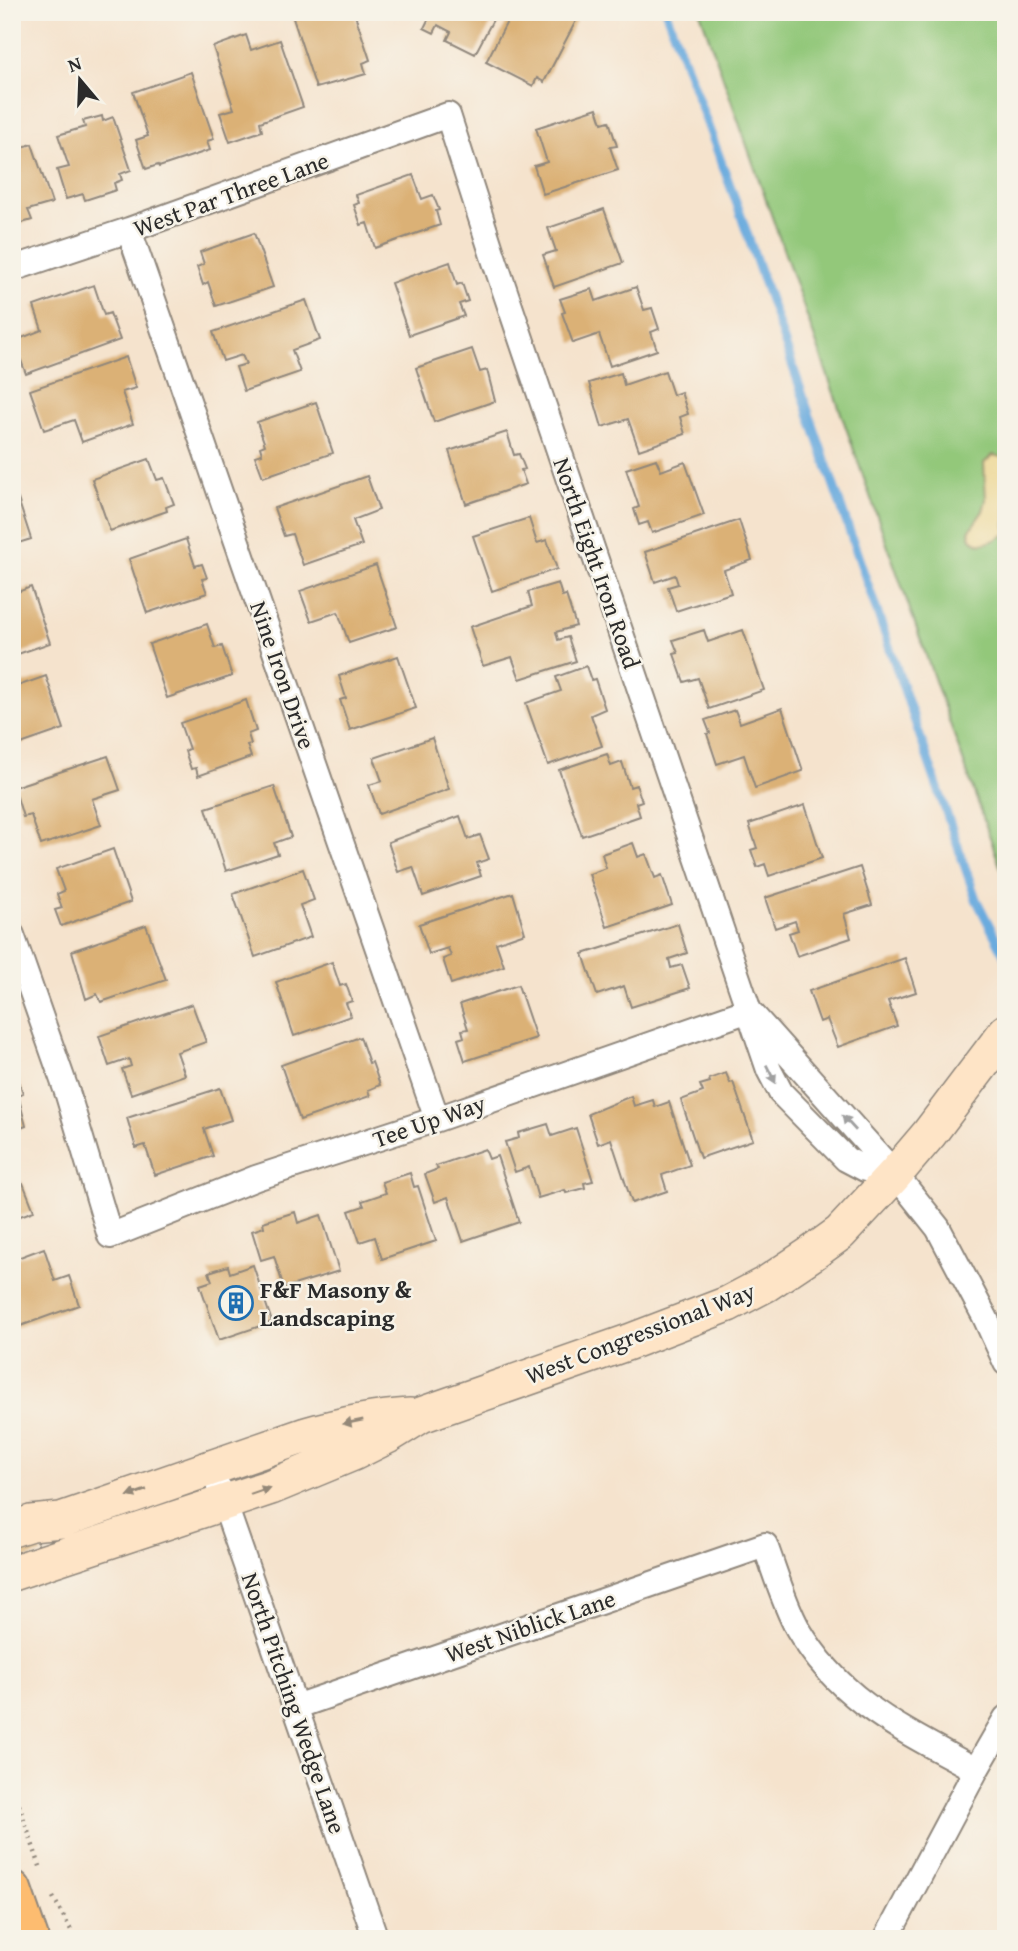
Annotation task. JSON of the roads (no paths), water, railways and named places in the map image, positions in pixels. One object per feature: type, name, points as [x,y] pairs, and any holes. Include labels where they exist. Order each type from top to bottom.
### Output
[{"type":"main road","points":[[28,1883],[29,1939]]},
{"type":"street","name":"West Par Three Lane","points":[[12,269],[448,116]]},
{"type":"street","name":"North Eight Iron Road","points":[[448,116],[748,1010],[895,1174],[938,1228],[1006,1363]]},
{"type":"street","name":"Nine Iron Drive","points":[[129,230],[437,1119]]},
{"type":"street","name":"Tee Up Way","points":[[12,935],[68,1096],[110,1236],[256,1178],[437,1119],[748,1010]]},
{"type":"street","name":"West Congressional Way","points":[[12,1573],[271,1487],[353,1454],[421,1415],[629,1342],[728,1304],[766,1284],[840,1233],[929,1134],[1006,1032]]},
{"type":"street","name":"West Congressional Way","points":[[12,1529],[31,1523],[61,1520],[341,1425],[421,1415]]},
{"type":"street","name":"North Pitching Wedge Lane","points":[[212,1467],[376,1939]]},
{"type":"street","points":[[61,1520],[88,1549]]},
{"type":"street","name":"West Niblick Lane","points":[[295,1707],[765,1545],[797,1627],[818,1661],[836,1681],[876,1714],[975,1770]]},
{"type":"street","name":"West Congressional Way","points":[[12,1597],[52,1581],[88,1549]]},
{"type":"street","points":[[886,1939],[975,1770],[1006,1718]]},
{"type":"waterway","points":[[666,12],[738,207],[976,899],[1006,958]]},
{"type":"place","name":"F&F Masony & Landscaping","points":[[236,1303]]}]
